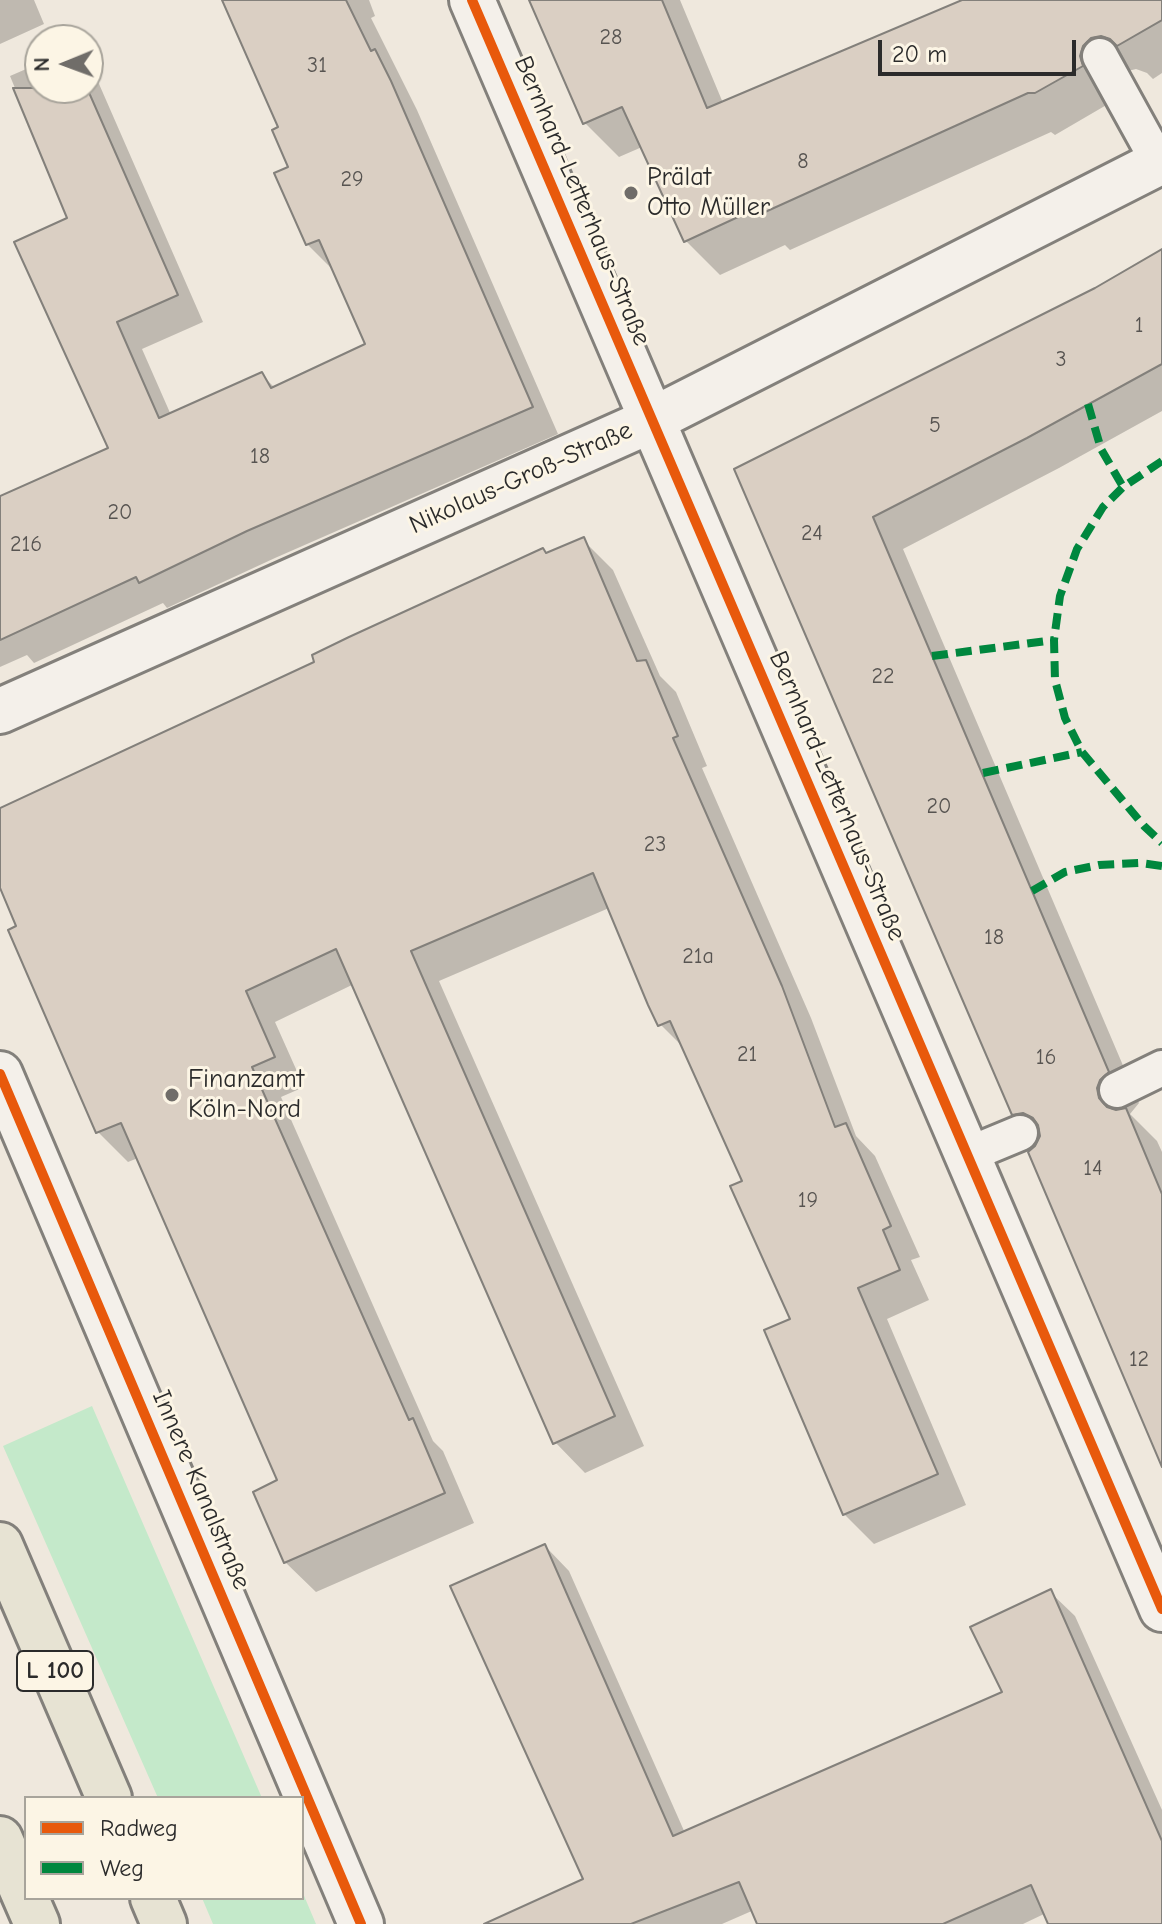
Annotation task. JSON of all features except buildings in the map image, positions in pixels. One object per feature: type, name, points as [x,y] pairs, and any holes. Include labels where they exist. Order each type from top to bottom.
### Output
[{"type":"main road","name":"L 100","points":[[0,1545],[108,1796]]},
{"type":"main road","points":[[0,1839],[24,1894]]},
{"type":"main road","points":[[27,1900],[37,1924]]},
{"type":"main road","points":[[154,1900],[164,1924]]},
{"type":"street","name":"Bernhard-Letterhaus-Straße","points":[[472,0],[1162,1609]]},
{"type":"street","name":"Nikolaus-Groß-Straße","points":[[0,711],[652,420],[1160,162]]},
{"type":"street","name":"Innere Kanalstraße","points":[[0,1074],[361,1924]]},
{"type":"lane","points":[[1100,56],[1160,162]]},
{"type":"lane","points":[[1117,1090],[1162,1068]]},
{"type":"lane","points":[[967,1155],[1020,1133]]},
{"type":"green space","points":[[92,1406],[261,1796],[157,1796],[3,1446]]},
{"type":"green space","points":[[304,1896],[316,1924],[213,1924],[203,1900],[304,1900]]},
{"type":"marked path","points":[[1088,404],[1101,449],[1123,487]]},
{"type":"marked path","points":[[1162,461],[1123,487],[1103,507],[1077,549],[1060,596],[1054,640],[1055,680],[1065,718],[1082,752],[1162,843]]},
{"type":"marked path","points":[[932,656],[1054,640]]},
{"type":"marked path","points":[[983,773],[1082,752]]},
{"type":"marked path","points":[[1032,891],[1065,872],[1099,865],[1140,863],[1162,866]]},
{"type":"cycle path","points":[[472,0],[1162,1609]]},
{"type":"cycle path","points":[[0,1074],[361,1924]]},
{"type":"place","name":"Prälat Otto Müller","points":[[631,193]]},
{"type":"place","name":"Finanzamt Köln-Nord","points":[[172,1095]]}]
